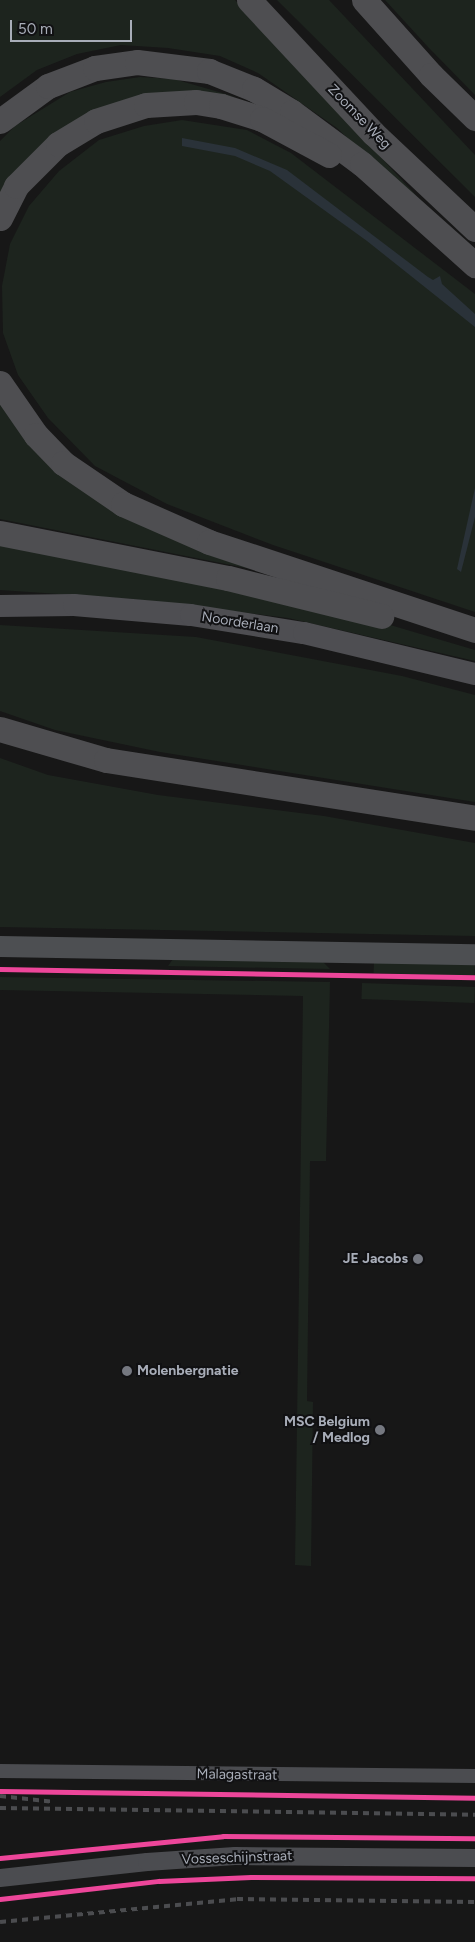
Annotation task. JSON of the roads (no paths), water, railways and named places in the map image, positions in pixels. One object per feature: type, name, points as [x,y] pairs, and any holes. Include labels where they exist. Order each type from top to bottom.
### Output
[{"type":"highway","name":"Zoomse Weg","points":[[249,0],[373,133],[475,229]]},
{"type":"highway","points":[[364,0],[431,75],[475,118]]},
{"type":"highway","points":[[0,120],[48,86],[95,68],[154,63],[209,71],[254,89],[292,112],[362,164],[423,217],[475,266]]},
{"type":"highway","points":[[0,218],[16,186],[31,169],[76,132],[118,112],[172,102],[221,106],[262,119],[336,159],[423,217]]},
{"type":"highway","points":[[0,383],[36,435],[62,463],[123,504],[209,542],[475,630]]},
{"type":"highway","points":[[0,533],[228,578],[475,643]]},
{"type":"highway","name":"Noorderlaan","points":[[0,606],[74,605],[191,615],[313,636],[475,674]]},
{"type":"highway","points":[[0,729],[106,760],[475,818]]},
{"type":"main road","points":[[0,946],[475,954]]},
{"type":"street","name":"Malagastraat","points":[[0,1771],[475,1776]]},
{"type":"street","name":"Vosseschijnstraat","points":[[0,1878],[147,1862],[235,1856],[475,1858]]},
{"type":"railway","points":[[0,1796],[55,1802]]},
{"type":"railway","points":[[0,1808],[475,1815]]},
{"type":"railway","points":[[0,1922],[237,1899],[475,1902]]},
{"type":"place","name":"JE Jacobs","points":[[418,1259]]},
{"type":"place","name":"Molenbergnatie","points":[[127,1371]]},
{"type":"place","name":"MSC Belgium / Medlog","points":[[380,1430]]}]
